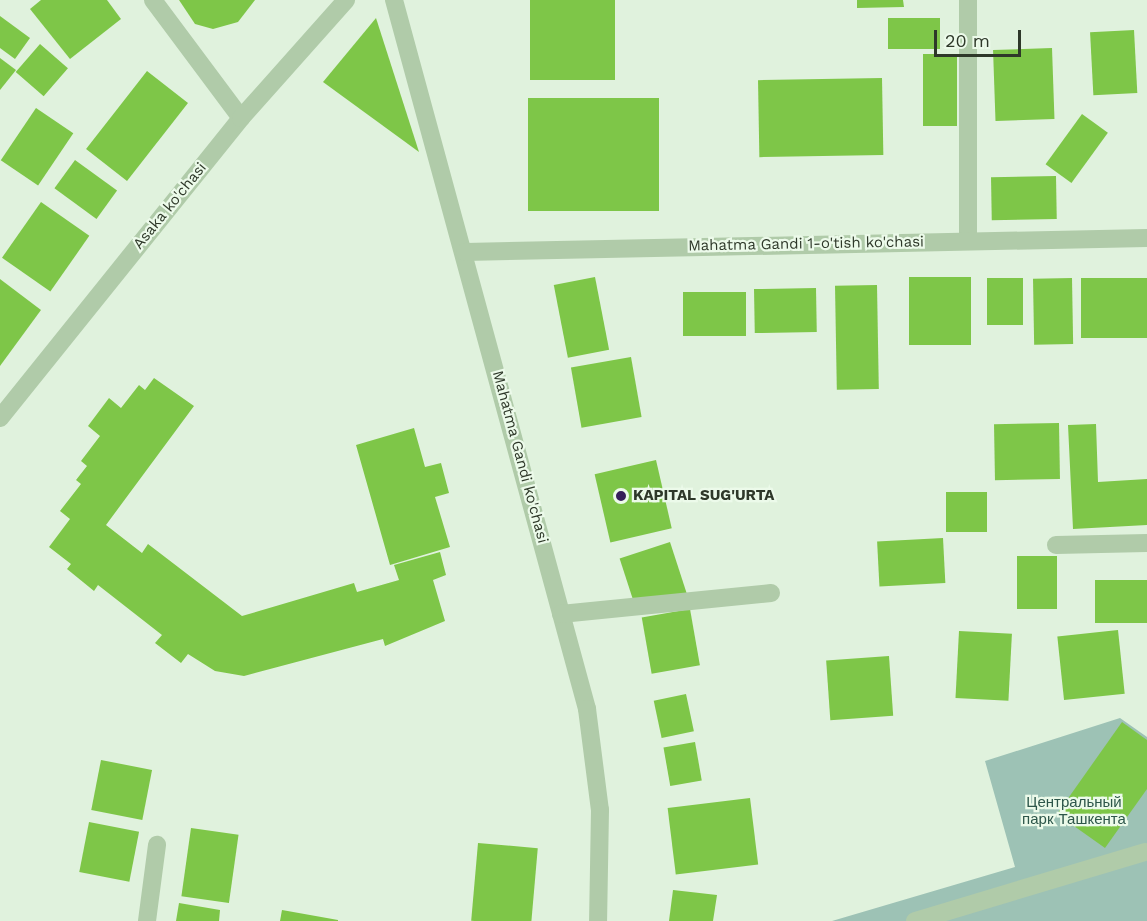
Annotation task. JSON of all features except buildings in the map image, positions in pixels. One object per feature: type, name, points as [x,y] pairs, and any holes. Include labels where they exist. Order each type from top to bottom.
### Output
[{"type":"street","points":[[153,0],[241,118]]},
{"type":"street","name":"Asaka ko'chasi","points":[[0,418],[241,118],[346,0]]},
{"type":"street","name":"Mahatma Gandi ko'chasi","points":[[394,0],[465,252],[586,709],[600,810],[598,921]]},
{"type":"street","points":[[968,0],[969,240]]},
{"type":"street","name":"Mahatma Gandi 1-o'tish ko'chasi","points":[[465,252],[1147,237]]},
{"type":"street","points":[[1056,544],[1147,543]]},
{"type":"street","points":[[561,614],[771,593]]},
{"type":"street","points":[[147,921],[157,845]]},
{"type":"street","points":[[915,921],[1145,852]]},
{"type":"green space","name":"Центральный парк Ташкента","points":[[1120,718],[1147,737],[1147,921],[832,921],[1015,867],[985,761]]},
{"type":"place","name":"KAPITAL SUG'URTA","points":[[621,496]]}]
